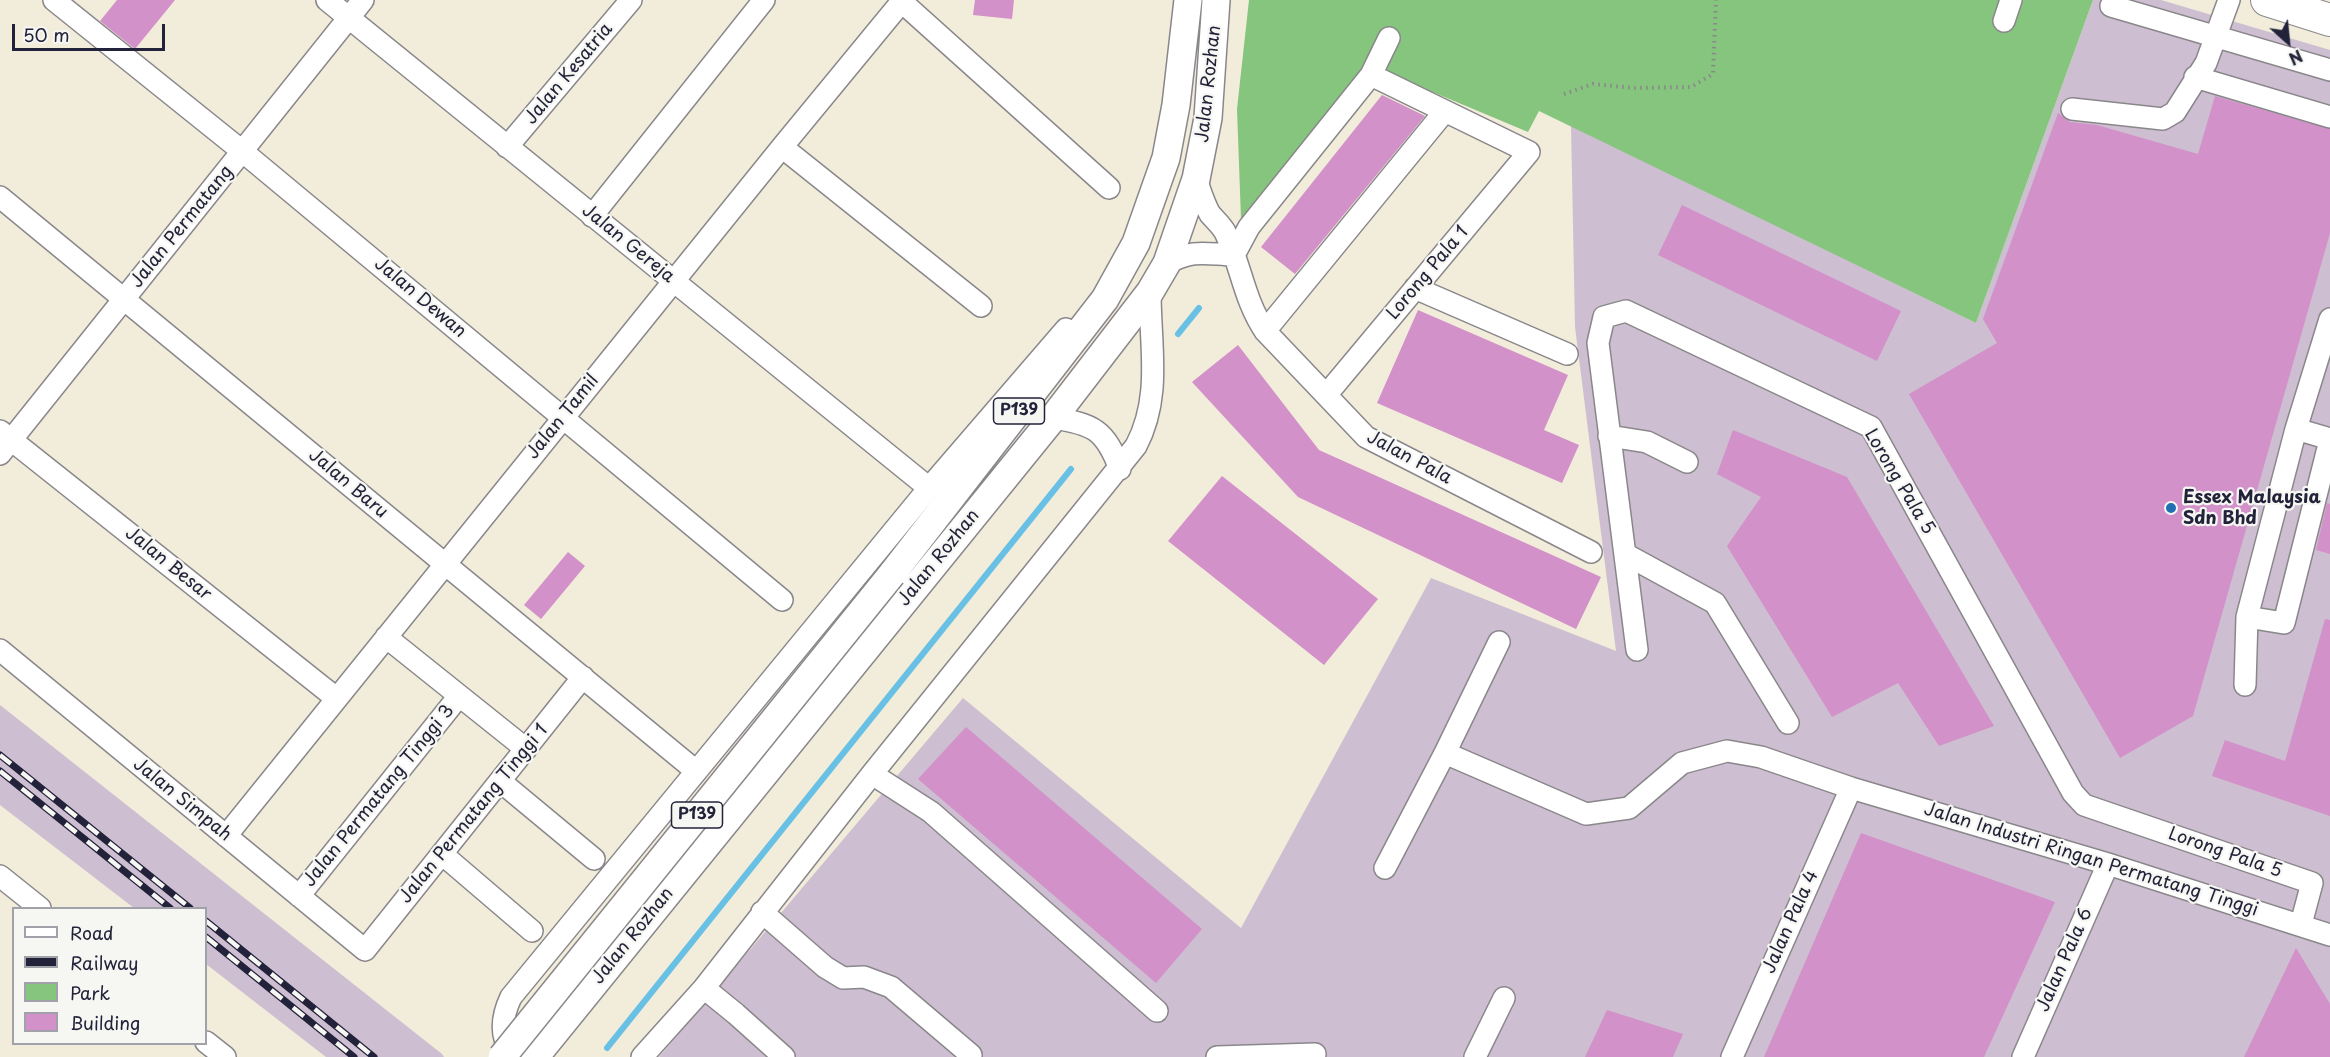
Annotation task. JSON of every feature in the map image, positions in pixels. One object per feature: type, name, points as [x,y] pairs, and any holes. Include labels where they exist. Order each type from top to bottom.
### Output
[{"type":"highway","points":[[2267,0],[2330,20]]},
{"type":"main road","name":"Jalan Rozhan","points":[[901,584],[1105,300],[1136,243],[1166,159],[1176,105],[1188,0]]},
{"type":"main road","name":"Jalan Rozhan","points":[[515,1056],[901,584],[1053,418],[1150,292],[1167,263],[1196,179],[1208,118],[1216,0]]},
{"type":"street","name":"Jalan Dewan","points":[[54,0],[242,151],[782,600]]},
{"type":"street","name":"Jalan Gereja","points":[[327,0],[929,488]]},
{"type":"street","name":"Jalan Permatang","points":[[4,441],[124,299],[363,0]]},
{"type":"street","name":"Jalan Kesatria","points":[[507,147],[631,0]]},
{"type":"street","points":[[592,216],[764,0]]},
{"type":"street","points":[[2004,21],[2011,0]]},
{"type":"street","points":[[2072,109],[2163,119],[2175,112],[2206,63],[2229,0]]},
{"type":"street","points":[[903,1],[1108,188]]},
{"type":"street","name":"Jalan Tamil","points":[[226,836],[673,281],[903,1]]},
{"type":"street","points":[[2110,6],[2330,70]]},
{"type":"street","points":[[1167,263],[1186,254],[1202,252],[1234,255],[1250,227],[1371,75],[1389,38]]},
{"type":"street","points":[[1265,331],[1445,111],[1371,75]]},
{"type":"street","points":[[2196,77],[2330,117]]},
{"type":"street","name":"Lorong Pala 1","points":[[1327,394],[1528,152],[1445,111]]},
{"type":"street","points":[[782,147],[981,306]]},
{"type":"street","name":"Jalan Pala","points":[[1196,179],[1209,212],[1224,230],[1249,304],[1265,331],[1366,437],[1591,552]]},
{"type":"street","name":"Jalan Baru","points":[[0,196],[696,771]]},
{"type":"street","points":[[515,1056],[502,1032],[504,1013],[511,997],[929,488],[1051,347],[1136,243]]},
{"type":"street","points":[[1415,288],[1567,354]]},
{"type":"street","points":[[642,1057],[704,988],[762,912],[1120,469],[1136,446],[1146,427],[1152,403],[1150,292]]},
{"type":"street","name":"Lorong Pala 5","points":[[1637,650],[1598,343],[1604,317],[1626,311],[1870,427],[2073,792],[2084,805],[2312,883],[2301,924]]},
{"type":"street","points":[[2245,685],[2247,617],[2296,429],[2330,319]]},
{"type":"street","points":[[1053,418],[1077,421],[1094,427],[1104,437],[1120,469]]},
{"type":"street","points":[[2247,617],[2284,623],[2330,440],[2296,429]]},
{"type":"street","points":[[1609,436],[1647,442],[1687,462]]},
{"type":"street","name":"Jalan Besar","points":[[4,441],[336,698]]},
{"type":"street","points":[[1625,554],[1715,603],[1788,723]]},
{"type":"street","points":[[386,637],[526,749]]},
{"type":"street","points":[[1385,867],[1445,753],[1499,642]]},
{"type":"street","name":"Jalan Simpah","points":[[0,650],[365,950]]},
{"type":"street","name":"Jalan Permatang Tinggi 1","points":[[365,950],[583,677]]},
{"type":"street","name":"Jalan Permatang Tinggi 3","points":[[299,896],[459,696]]},
{"type":"street","name":"Jalan Industri Ringan Permatang Tinggi","points":[[1445,753],[1586,814],[1629,808],[1682,762],[1726,751],[1761,757],[1851,788],[2108,864],[2330,934]]},
{"type":"street","points":[[872,774],[931,812],[1157,1011]]},
{"type":"street","points":[[500,781],[594,859]]},
{"type":"street","name":"Jalan Pala 4","points":[[1732,1057],[1851,788]]},
{"type":"street","points":[[442,854],[532,931]]},
{"type":"street","name":"Jalan Pala 6","points":[[2023,1057],[2108,864]]},
{"type":"street","points":[[0,876],[38,907]]},
{"type":"street","points":[[762,912],[825,968],[843,978],[864,977],[891,987],[971,1055]]},
{"type":"street","points":[[704,988],[784,1057]]},
{"type":"street","points":[[1475,1057],[1504,998]]},
{"type":"street","points":[[207,1043],[225,1057]]},
{"type":"street","points":[[1217,1057],[1315,1054]]},
{"type":"path","points":[[1564,94],[1593,84],[1634,88],[1691,87],[1713,74],[1716,0]]},
{"type":"shaded area","points":[[2093,0],[2161,0],[2330,50],[2330,1057],[659,1057],[963,698],[1241,928],[1431,578],[1616,651],[1575,327],[1571,125],[1976,323]]},
{"type":"shaded area","points":[[0,705],[444,1057],[326,1057],[207,965],[207,907],[133,907],[0,805]]},
{"type":"green space","points":[[1249,0],[2093,0],[1976,323],[1539,111],[1528,132],[1366,64],[1241,219],[1237,109]]},
{"type":"building","points":[[117,0],[175,0],[135,49],[100,21]]},
{"type":"building","points":[[975,0],[1014,0],[1012,19],[973,15]]},
{"type":"building","points":[[1382,95],[1425,116],[1295,274],[1261,247]]},
{"type":"building","name":"Essex Malaysia Sdn Bhd","points":[[2215,96],[2330,129],[2330,233],[2193,716],[2120,758],[1909,394],[1997,343],[1983,319],[2058,113],[2070,122],[2097,125],[2198,154]]},
{"type":"building","points":[[1682,205],[1901,311],[1877,361],[1658,255]]},
{"type":"building","points":[[1418,310],[1568,375],[1544,430],[1579,445],[1562,483],[1377,403]]},
{"type":"building","points":[[1238,345],[1319,450],[1601,577],[1576,629],[1298,497],[1192,382]]},
{"type":"building","points":[[1733,430],[1847,477],[1994,726],[1939,746],[1898,683],[1832,717],[1727,546],[1761,497],[1717,474]]},
{"type":"building","points":[[1222,476],[1378,599],[1324,665],[1168,541]]},
{"type":"building","points":[[2327,503],[2330,504],[2330,554],[2316,550]]},
{"type":"building","points":[[568,552],[585,566],[541,619],[524,605]]},
{"type":"building","points":[[2325,619],[2330,620],[2330,816],[2212,776],[2225,740],[2285,761]]},
{"type":"building","points":[[966,727],[1202,929],[1156,983],[918,779]]},
{"type":"building","points":[[1861,833],[2055,902],[1984,1057],[1764,1057]]},
{"type":"building","points":[[2296,948],[2330,1004],[2330,1057],[2244,1057]]},
{"type":"building","points":[[1607,1010],[1683,1034],[1673,1057],[1585,1057]]},
{"type":"waterway","points":[[1178,334],[1199,308]]},
{"type":"waterway","points":[[607,1048],[1071,469]]},
{"type":"railway","points":[[0,755],[189,907]]},
{"type":"railway","points":[[0,771],[169,907]]},
{"type":"railway","points":[[207,922],[374,1057]]},
{"type":"railway","points":[[207,938],[354,1057]]},
{"type":"place","name":"Essex Malaysia Sdn Bhd","points":[[2171,508]]}]
